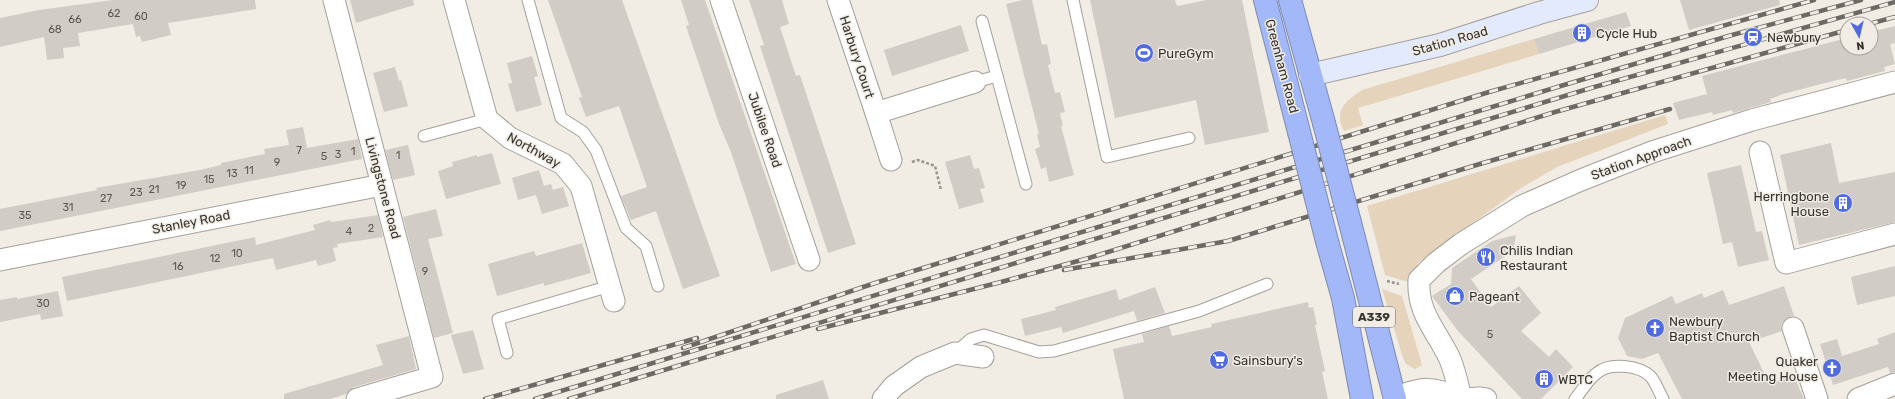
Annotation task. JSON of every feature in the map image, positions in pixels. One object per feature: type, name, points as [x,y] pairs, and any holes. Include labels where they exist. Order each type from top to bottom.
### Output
[{"type":"highway","name":"Greenham Road","points":[[1265,0],[1343,298],[1362,399]]},
{"type":"highway","name":"Greenham Road","points":[[1290,0],[1324,123],[1394,398]]},
{"type":"street","name":"Livingstone Road","points":[[334,0],[432,377],[357,399]]},
{"type":"street","points":[[454,0],[487,119]]},
{"type":"street","name":"Jubilee Road","points":[[721,0],[809,260]]},
{"type":"street","name":"Harbury Court","points":[[838,0],[891,160]]},
{"type":"street","name":"Station Road","points":[[1310,75],[1440,45],[1538,7],[1587,0]]},
{"type":"street","name":"Harbury Court","points":[[876,114],[975,82]]},
{"type":"street","name":"Station Approach","points":[[1461,399],[1449,356],[1429,325],[1418,289],[1419,280],[1436,263],[1461,244],[1522,206],[1563,187],[1652,152],[1809,104],[1895,82]]},
{"type":"street","name":"Northway","points":[[487,119],[510,138],[563,164],[581,186],[612,293]]},
{"type":"street","points":[[1760,152],[1786,263],[1895,234]]},
{"type":"street","name":"Stanley Road","points":[[0,260],[382,185]]},
{"type":"street","points":[[1793,328],[1817,399]]},
{"type":"street","points":[[883,399],[894,386],[921,367],[955,353],[983,357]]},
{"type":"street","points":[[1858,399],[1895,384]]},
{"type":"street","points":[[1394,398],[1424,388],[1439,390],[1461,399],[1486,399]]},
{"type":"lane","points":[[528,0],[561,118],[583,132],[596,150],[626,228],[646,246],[658,286]]},
{"type":"lane","points":[[1073,0],[1107,157],[1189,138]]},
{"type":"lane","points":[[982,21],[1026,184]]},
{"type":"lane","points":[[975,82],[997,76]]},
{"type":"lane","points":[[424,136],[487,119]]},
{"type":"lane","points":[[955,353],[971,339],[984,335],[1039,352],[1054,351],[1199,311],[1267,284]]},
{"type":"lane","points":[[507,353],[498,319],[612,293]]},
{"type":"lane","points":[[1575,399],[1596,373],[1605,367],[1616,366],[1643,372],[1651,377],[1663,399]]},
{"type":"path","points":[[891,160],[897,166],[918,160],[935,166],[941,190]]},
{"type":"shaded area","points":[[1534,39],[1539,54],[1358,108],[1363,125],[1344,131],[1340,117],[1343,107],[1346,102],[1362,90]]},
{"type":"shaded area","points":[[1665,115],[1668,124],[1557,167],[1521,188],[1418,263],[1412,283],[1385,275],[1367,206]]},
{"type":"shaded area","points":[[1382,289],[1402,296],[1422,365],[1415,369],[1406,364],[1402,355]]},
{"type":"building","points":[[113,0],[255,0],[256,9],[168,23],[171,35],[142,42],[140,36],[136,37],[133,24],[78,33],[80,46],[63,48],[64,58],[47,60],[44,37],[0,47],[0,18],[39,10]]},
{"type":"building","points":[[350,0],[413,0],[414,5],[356,23]]},
{"type":"building","points":[[548,0],[622,0],[720,276],[683,289],[656,211],[631,220],[621,196],[647,187],[619,106],[586,117],[579,98],[582,97]]},
{"type":"building","points":[[681,0],[705,0],[796,264],[771,272],[731,152],[719,124],[686,26],[689,25]]},
{"type":"building","points":[[749,0],[782,0],[789,24],[780,27],[796,76],[800,75],[856,244],[828,253],[760,46],[764,45]]},
{"type":"building","points":[[1023,0],[1032,0],[1042,45],[1047,44],[1051,64],[1048,65],[1055,93],[1060,92],[1065,112],[1060,113],[1063,126],[1061,126],[1074,175],[1049,182],[1046,167],[1041,169],[1035,149],[1040,147],[1037,134],[1039,134],[1006,4]]},
{"type":"building","points":[[1090,0],[1175,0],[1177,6],[1207,0],[1242,0],[1269,132],[1205,145],[1196,100],[1115,118]]},
{"type":"building","points":[[1680,0],[1779,0],[1780,5],[1689,30]]},
{"type":"building","name":"Cycle Hub","points":[[1626,12],[1631,26],[1539,54],[1534,39]]},
{"type":"building","points":[[961,25],[969,51],[892,76],[884,50]]},
{"type":"building","points":[[1895,26],[1895,43],[1890,44],[1895,64],[1884,67],[1885,71],[1847,81],[1846,78],[1783,94],[1770,99],[1771,102],[1733,113],[1732,110],[1713,115],[1712,112],[1679,120],[1673,103],[1707,94],[1702,76],[1839,40],[1839,56],[1879,56],[1879,30]]},
{"type":"building","points":[[532,56],[538,76],[534,77],[542,105],[516,112],[508,84],[512,83],[507,63]]},
{"type":"building","points":[[395,67],[399,81],[401,80],[408,106],[384,112],[373,73]]},
{"type":"building","points":[[303,127],[307,148],[358,139],[362,159],[0,231],[0,209],[97,190],[96,188],[200,170],[221,165],[221,163],[265,154],[264,149],[289,145],[286,130]]},
{"type":"building","name":"Herringbone House","points":[[1831,143],[1839,183],[1895,172],[1895,222],[1799,245],[1780,155]]},
{"type":"building","points":[[408,145],[415,175],[393,180],[385,150]]},
{"type":"building","points":[[492,153],[501,184],[446,199],[438,171],[453,166],[452,162],[477,155],[477,157]]},
{"type":"building","points":[[970,155],[974,169],[979,168],[985,188],[980,189],[984,202],[959,209],[945,162]]},
{"type":"building","points":[[1741,165],[1756,232],[1762,231],[1769,260],[1738,267],[1732,242],[1723,244],[1707,173]]},
{"type":"building","points":[[539,170],[544,186],[551,184],[553,190],[563,187],[569,206],[542,214],[536,195],[518,200],[512,178]]},
{"type":"building","points":[[436,209],[443,236],[428,239],[453,333],[434,338],[403,217]]},
{"type":"building","points":[[378,215],[383,237],[337,244],[338,247],[333,248],[336,261],[318,266],[316,260],[276,270],[273,258],[67,301],[62,277],[255,237],[256,245],[315,230],[313,225],[330,220],[331,222]]},
{"type":"building","points":[[1516,235],[1513,251],[1471,279],[1491,307],[1519,286],[1541,313],[1521,331],[1549,357],[1556,349],[1573,367],[1541,399],[1522,399],[1458,331],[1432,296],[1451,284],[1452,268],[1492,241]]},
{"type":"building","points":[[582,243],[591,273],[544,286],[544,283],[497,296],[488,264],[534,251],[536,256]]},
{"type":"building","points":[[1895,266],[1895,296],[1857,305],[1851,277]]},
{"type":"building","points":[[1784,286],[1794,316],[1784,320],[1781,325],[1782,331],[1749,342],[1770,385],[1793,374],[1804,399],[1682,399],[1658,353],[1642,359],[1627,356],[1618,338],[1625,318],[1672,296],[1676,304],[1702,293],[1704,298],[1723,290],[1729,305]]},
{"type":"building","points":[[1155,287],[1165,313],[1137,321],[1134,311],[1063,333],[1061,327],[1025,336],[1021,319],[1056,310],[1055,307],[1116,289],[1119,300]]},
{"type":"building","points":[[58,291],[63,316],[41,320],[40,314],[0,322],[0,300],[17,297],[17,299]]},
{"type":"building","name":"Sainsbury's","points":[[1308,302],[1309,308],[1313,307],[1317,325],[1315,325],[1325,371],[1322,372],[1328,399],[1124,399],[1113,349],[1144,342],[1142,334],[1169,326],[1172,336],[1212,327],[1211,324]]},
{"type":"building","points":[[473,330],[484,369],[463,374],[451,335]]},
{"type":"building","points":[[1895,332],[1895,372],[1890,373],[1888,367],[1833,385],[1820,344],[1837,339],[1842,356],[1879,344],[1877,339]]},
{"type":"building","points":[[409,336],[416,369],[354,387],[346,394],[330,399],[284,399],[284,394],[383,365],[376,345]]},
{"type":"building","points":[[823,380],[829,399],[776,399],[776,395]]},
{"type":"railway","points":[[683,348],[875,283],[1489,92],[1814,0]]},
{"type":"railway","points":[[535,399],[1564,85],[1732,35],[1861,0]]},
{"type":"railway","points":[[569,399],[1591,88],[1895,2]]},
{"type":"railway","points":[[1879,21],[1895,17]]},
{"type":"railway","points":[[818,329],[1089,258],[1555,112],[1839,32]]},
{"type":"railway","points":[[1064,270],[1228,241],[1483,163],[1670,109]]},
{"type":"railway","points":[[485,399],[697,338]]},
{"type":"place","name":"Cycle Hub","points":[[1582,33]]},
{"type":"place","name":"Newbury","points":[[1753,37]]},
{"type":"place","name":"PureGym","points":[[1144,53]]},
{"type":"place","name":"Herringbone House","points":[[1843,203]]},
{"type":"place","name":"Chilis Indian Restaurant","points":[[1486,257]]},
{"type":"place","name":"Pageant","points":[[1455,296]]},
{"type":"place","name":"Newbury Baptist Church","points":[[1655,328]]},
{"type":"place","name":"Sainsbury's","points":[[1219,360]]},
{"type":"place","name":"Quaker Meeting House","points":[[1832,368]]},
{"type":"place","name":"WBTC","points":[[1544,379]]}]
